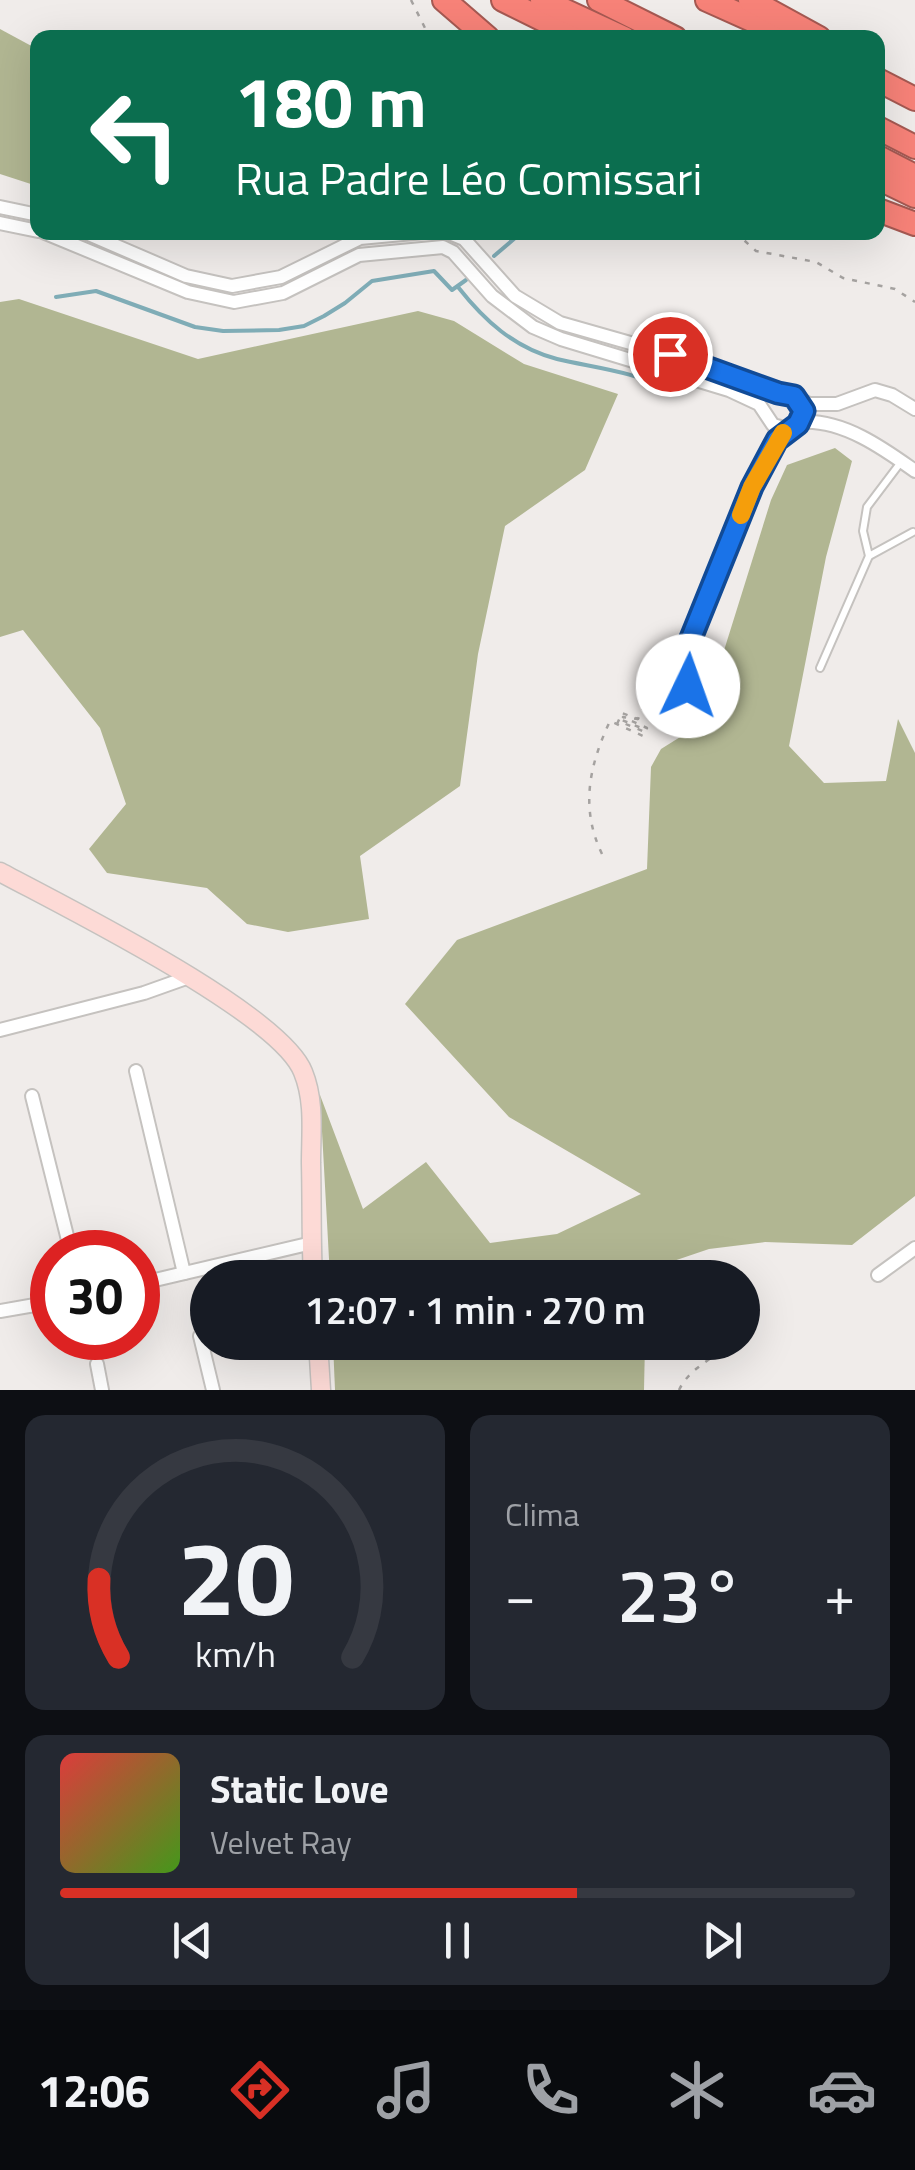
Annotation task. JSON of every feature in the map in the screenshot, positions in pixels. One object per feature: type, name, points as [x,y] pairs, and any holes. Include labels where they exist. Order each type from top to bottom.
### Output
[{"type":"highway","points":[[444,0],[479,30]]},
{"type":"highway","points":[[503,0],[564,30]]},
{"type":"highway","points":[[598,0],[659,30]]},
{"type":"highway","points":[[707,0],[774,30]]},
{"type":"highway","points":[[750,0],[804,30]]},
{"type":"highway","points":[[551,4],[607,30]]},
{"type":"highway","points":[[885,84],[915,99]]},
{"type":"highway","points":[[885,131],[915,146]]},
{"type":"highway","points":[[885,161],[915,176]]},
{"type":"highway","points":[[885,181],[915,196]]},
{"type":"highway","points":[[885,213],[915,224]]},
{"type":"street","points":[[0,207],[30,213]]},
{"type":"street","points":[[0,223],[30,230]]},
{"type":"street","points":[[60,240],[188,292],[234,302],[283,293],[359,255],[444,247],[454,252],[505,308],[532,327],[718,386],[756,402],[780,432]]},
{"type":"street","points":[[103,240],[186,276],[232,286],[281,277],[356,240]]},
{"type":"street","points":[[465,240],[502,284],[543,315],[794,396],[804,411],[801,422]]},
{"type":"street","points":[[800,401],[828,406],[875,390],[915,409]]},
{"type":"street","points":[[768,414],[771,401],[782,394]]},
{"type":"street","points":[[685,653],[752,487],[780,432],[801,422],[819,423],[856,436],[915,471]]},
{"type":"street","points":[[0,872],[189,977],[262,1024],[288,1047],[303,1070],[311,1100],[312,1260]]},
{"type":"street","points":[[0,1030],[189,977]]},
{"type":"street","points":[[136,1070],[184,1273]]},
{"type":"street","points":[[32,1096],[65,1230]]},
{"type":"street","points":[[160,1279],[312,1243]]},
{"type":"street","points":[[878,1275],[915,1248]]},
{"type":"street","points":[[0,1311],[30,1306]]},
{"type":"street","points":[[206,1360],[213,1390]]},
{"type":"street","points":[[319,1360],[321,1390]]},
{"type":"street","points":[[96,1364],[102,1390]]},
{"type":"lane","points":[[820,668],[869,556],[863,519],[901,461]]},
{"type":"lane","points":[[869,556],[913,532]]},
{"type":"path","points":[[411,0],[426,30]]},
{"type":"path","points":[[745,240],[756,250],[816,262],[843,278],[895,290],[915,302]]},
{"type":"path","points":[[638,719],[644,706]]},
{"type":"path","points":[[617,724],[622,713],[638,719]]},
{"type":"path","points":[[602,854],[592,830],[589,780],[594,757],[610,721],[644,736],[645,732],[620,722],[646,730],[623,717],[638,719]]},
{"type":"path","points":[[679,1390],[690,1372],[709,1360]]},
{"type":"green space","points":[[0,29],[30,45],[30,184],[0,174]]},
{"type":"green space","points":[[19,299],[198,359],[418,311],[454,321],[524,364],[618,394],[585,470],[505,526],[478,654],[460,786],[360,856],[369,919],[288,932],[247,924],[207,888],[107,873],[89,849],[126,804],[100,728],[23,630],[0,637],[0,302]]},
{"type":"green space","points":[[835,448],[852,461],[826,557],[789,746],[824,783],[886,781],[898,719],[915,753],[915,1196],[852,1245],[765,1242],[709,1249],[677,1260],[329,1260],[320,1095],[363,1209],[426,1162],[490,1243],[557,1234],[641,1194],[509,1117],[405,1004],[457,940],[647,869],[651,767],[661,749],[701,724],[771,500],[787,465]]},
{"type":"green space","points":[[334,1360],[645,1360],[644,1390],[335,1390]]},
{"type":"waterway","points":[[494,256],[513,240]]},
{"type":"waterway","points":[[56,297],[96,291],[195,327],[279,330],[304,326],[324,316],[372,281],[434,271],[452,290],[466,280]]},
{"type":"waterway","points":[[458,287],[489,321],[527,348],[557,359],[629,374],[669,391]]},
{"type":"slow traffic","points":[[741,515],[783,433]]},
{"type":"route","points":[[670,354],[794,396],[804,411],[798,424],[777,440],[752,487],[685,653],[688,686]]}]
